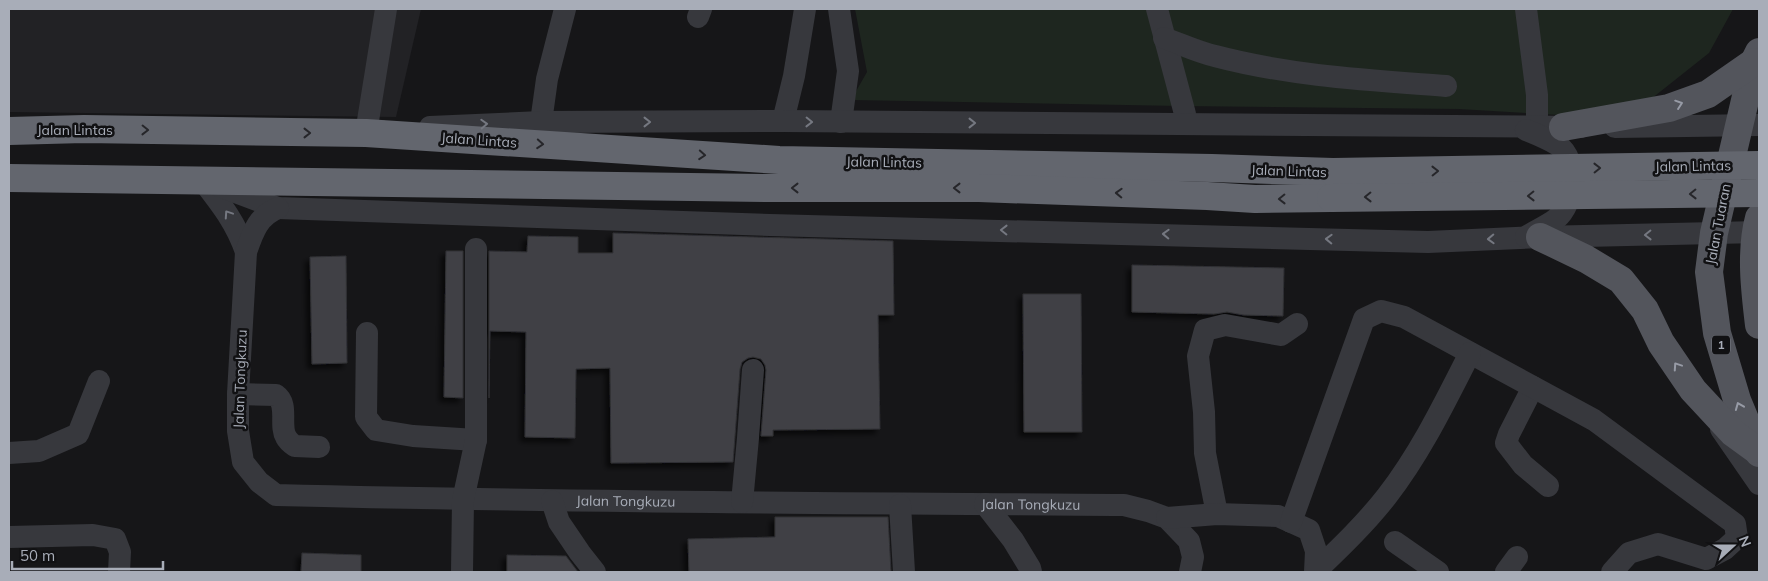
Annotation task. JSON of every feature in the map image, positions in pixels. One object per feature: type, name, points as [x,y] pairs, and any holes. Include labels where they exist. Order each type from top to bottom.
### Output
[{"type":"highway","name":"Jalan Lintas","points":[[9,130],[84,129],[366,133],[779,160],[1202,168],[1332,185],[1759,194]]},
{"type":"highway","name":"Jalan Lintas","points":[[9,178],[771,188],[979,188],[1207,196],[1254,200],[1332,185],[1759,165]]},
{"type":"main road","points":[[1540,127],[1669,108],[1708,94],[1757,57]]},
{"type":"main road","name":"Jalan Tuaran","points":[[1757,57],[1750,125],[1714,233],[1710,272],[1717,332],[1737,400],[1759,454]]},
{"type":"main road","points":[[1758,227],[1757,290],[1759,325]]},
{"type":"main road","points":[[1532,238],[1586,259],[1621,280],[1645,310],[1662,343],[1693,390],[1733,433],[1759,454]]},
{"type":"street","points":[[386,9],[366,133],[444,126],[541,122],[783,121],[1540,127],[1750,125]]},
{"type":"street","points":[[541,122],[547,79],[564,9]]},
{"type":"street","points":[[783,121],[794,76],[805,9]]},
{"type":"street","points":[[839,9],[848,72],[841,122]]},
{"type":"street","points":[[1157,9],[1185,114],[1185,124]]},
{"type":"street","points":[[1526,9],[1538,95],[1540,127],[1559,146],[1567,158],[1572,177],[1572,189],[1566,207],[1556,219],[1532,238]]},
{"type":"street","points":[[1164,38],[1213,56],[1284,71],[1340,78],[1446,86]]},
{"type":"street","points":[[203,181],[278,208],[760,225],[1428,242],[1714,233],[1758,227]]},
{"type":"street","name":"Jalan Tongkuzu","points":[[203,181],[229,215],[239,232],[246,252]]},
{"type":"street","name":"Jalan Tongkuzu","points":[[278,208],[260,220],[253,231],[246,252],[238,394],[238,431],[243,462],[259,482],[276,495],[463,500],[900,505],[1124,505],[1167,518],[1189,540],[1193,557],[1190,572]]},
{"type":"street","points":[[462,572],[463,500],[476,440],[476,249]]},
{"type":"street","points":[[1291,522],[1364,320],[1380,311],[1404,317],[1594,420],[1735,524],[1737,538],[1725,548],[1706,559],[1658,544],[1629,553],[1612,572]]},
{"type":"street","points":[[1217,514],[1205,453],[1204,412],[1198,356],[1205,330],[1225,325],[1281,335],[1297,324]]},
{"type":"street","points":[[367,333],[366,417],[376,430],[413,436],[476,440]]},
{"type":"street","points":[[1316,572],[1352,537],[1388,495],[1430,431],[1470,353]]},
{"type":"street","points":[[742,502],[753,370]]},
{"type":"street","points":[[9,453],[39,451],[78,434],[98,382]]},
{"type":"street","points":[[1533,386],[1506,443],[1523,465],[1548,486]]},
{"type":"street","points":[[1693,390],[1759,484]]},
{"type":"street","points":[[238,394],[276,395],[282,403],[282,425],[286,437],[295,446],[319,447]]},
{"type":"street","points":[[552,501],[559,522],[595,572]]},
{"type":"street","points":[[984,504],[1013,540],[1031,572]]},
{"type":"street","points":[[900,505],[904,572]]},
{"type":"street","points":[[1167,518],[1217,514],[1278,516],[1309,530],[1316,550],[1316,572]]},
{"type":"street","points":[[9,537],[92,535],[115,539],[120,552],[119,572]]},
{"type":"street","points":[[1395,542],[1438,572]]},
{"type":"shaded area","points":[[9,9],[421,9],[396,117],[9,112]]},
{"type":"shaded area","points":[[855,9],[1733,9],[1709,53],[1646,103],[1576,116],[1459,109],[851,100],[867,72]]},
{"type":"building","points":[[613,233],[893,241],[894,315],[878,315],[880,429],[773,430],[773,436],[761,436],[766,370],[761,359],[753,357],[742,362],[740,369],[733,462],[611,463],[610,368],[576,369],[575,438],[525,437],[526,332],[490,331],[489,398],[489,251],[527,252],[528,236],[578,237],[578,253],[613,253]]},
{"type":"building","points":[[446,251],[463,251],[463,398],[444,397]]},
{"type":"building","points":[[346,256],[347,363],[312,364],[310,257]]},
{"type":"building","points":[[1132,265],[1284,268],[1283,316],[1244,315],[1227,312],[1214,314],[1132,312]]},
{"type":"building","points":[[1023,294],[1081,294],[1082,432],[1024,432]]},
{"type":"building","points":[[775,517],[888,517],[891,572],[689,572],[688,539],[775,537]]},
{"type":"building","points":[[302,553],[361,555],[361,572],[301,572]]},
{"type":"building","points":[[507,555],[566,556],[578,572],[507,572]]}]
